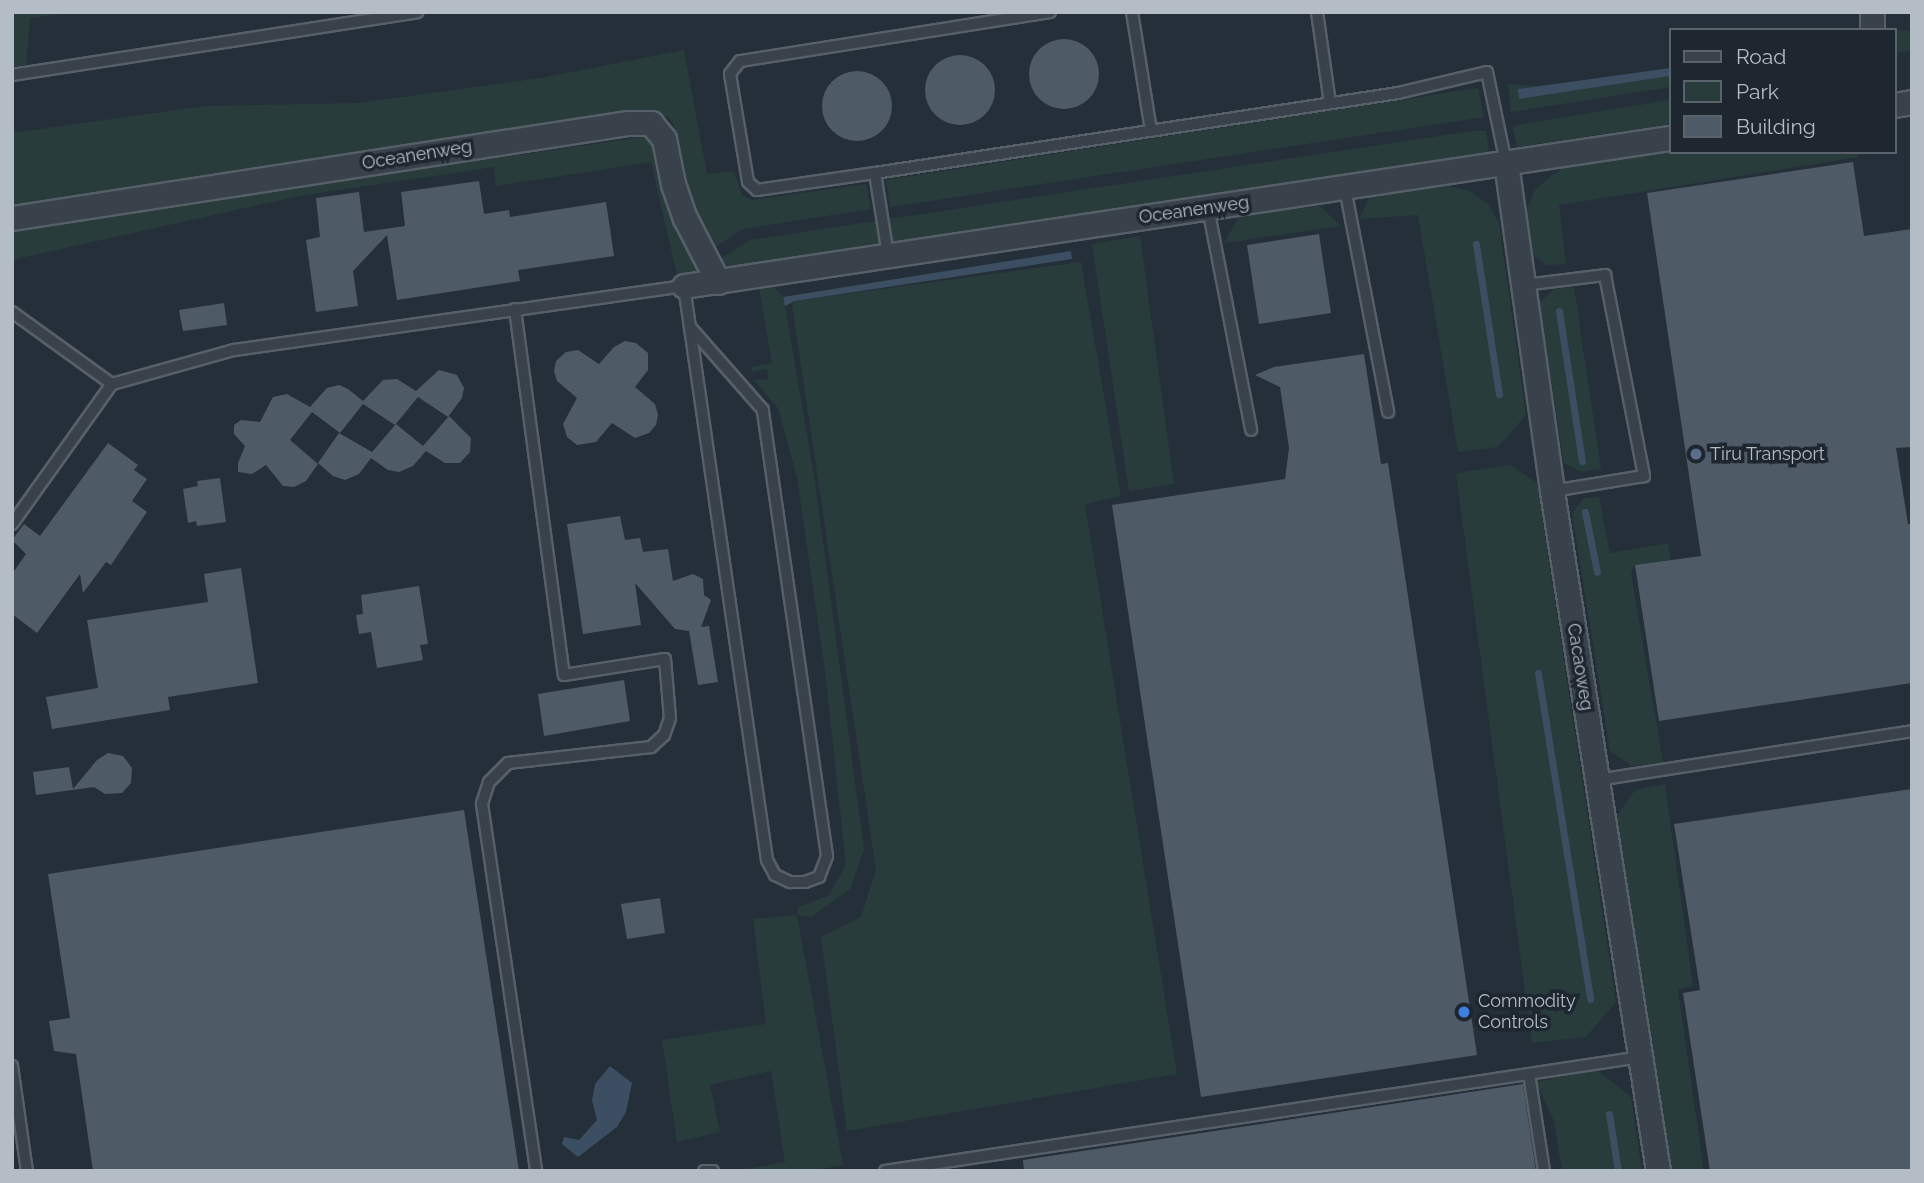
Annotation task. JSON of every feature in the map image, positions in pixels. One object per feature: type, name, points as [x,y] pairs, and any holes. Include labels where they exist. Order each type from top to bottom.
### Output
[{"type":"street","name":"Oceanenweg","points":[[12,218],[627,123],[651,124],[664,139],[673,184],[685,218],[718,282]]},
{"type":"street","name":"Oceanenweg","points":[[684,286],[1668,138]]},
{"type":"street","name":"Cacaoweg","points":[[1507,163],[1552,491],[1658,1171]]},
{"type":"lane","points":[[12,75],[417,12]]},
{"type":"lane","points":[[1050,12],[740,61],[730,74],[748,182],[757,190],[875,173],[1398,93],[1488,72],[1507,163]]},
{"type":"lane","points":[[1132,12],[1151,130]]},
{"type":"lane","points":[[1317,12],[1330,103]]},
{"type":"lane","points":[[875,173],[888,256]]},
{"type":"lane","points":[[1345,188],[1388,412]]},
{"type":"lane","points":[[1208,208],[1251,430]]},
{"type":"lane","points":[[1524,285],[1605,275],[1644,476],[1552,491]]},
{"type":"lane","points":[[12,524],[112,384],[234,350],[684,286],[766,860],[775,875],[790,882],[805,882],[819,877],[827,856],[763,410],[690,327]]},
{"type":"lane","points":[[515,309],[564,674],[665,659],[670,718],[664,735],[651,747],[508,764],[489,782],[482,804],[536,1171]]},
{"type":"lane","points":[[12,312],[112,384]]},
{"type":"lane","points":[[1597,780],[1912,731]]},
{"type":"lane","points":[[885,1171],[1641,1057]]},
{"type":"lane","points":[[12,1066],[27,1171]]},
{"type":"lane","points":[[1530,1074],[1544,1171]]},
{"type":"lane","points":[[705,1171],[713,1171]]},
{"type":"green space","points":[[12,12],[72,12],[30,18],[26,65],[12,67]]},
{"type":"green space","points":[[1896,29],[1912,32],[1912,50],[1896,53]]},
{"type":"green space","points":[[684,50],[707,174],[734,171],[742,195],[752,200],[866,184],[871,209],[743,229],[712,249],[690,208],[674,126],[670,118],[656,115],[12,213],[12,133],[205,106],[359,103],[541,78]]},
{"type":"green space","points":[[1668,76],[1668,87],[1511,112],[1508,84],[1538,86],[1519,89],[1520,99]]},
{"type":"green space","points":[[1478,88],[1484,117],[890,207],[886,180]]},
{"type":"green space","points":[[1668,100],[1668,124],[1517,147],[1513,128],[1516,125]]},
{"type":"green space","points":[[1486,131],[1489,152],[731,268],[720,259],[750,240]]},
{"type":"green space","points":[[657,135],[668,193],[699,272],[677,275],[651,162],[496,186],[494,167],[299,196],[12,260],[12,228]]},
{"type":"green space","points":[[1668,152],[1858,154],[1859,157],[1559,205],[1566,264],[1547,265],[1536,258],[1530,249],[1526,211],[1535,190],[1565,167]]},
{"type":"green space","points":[[1448,186],[1470,191],[1488,204],[1499,223],[1526,415],[1498,447],[1458,452],[1418,215],[1359,219],[1371,194]]},
{"type":"green space","points":[[1320,206],[1341,226],[1224,243],[1240,215]]},
{"type":"green space","points":[[1140,236],[1174,484],[1129,491],[1092,244]]},
{"type":"green space","points":[[1081,262],[1121,496],[1085,504],[1177,1074],[847,1131],[821,937],[861,917],[876,870],[792,305],[795,301]]},
{"type":"green space","points":[[759,287],[774,287],[783,297],[785,306],[815,481],[864,850],[850,889],[811,917],[797,915],[798,907],[828,896],[846,865],[825,671],[797,477],[778,408],[754,380],[768,379],[767,369],[752,372],[751,367],[772,363]]},
{"type":"green space","points":[[1574,287],[1601,469],[1581,472],[1564,463],[1539,303],[1554,289]]},
{"type":"green space","points":[[1511,465],[1537,483],[1616,1002],[1586,1037],[1532,1043],[1456,473]]},
{"type":"green space","points":[[1599,497],[1610,553],[1668,543],[1671,560],[1635,565],[1631,573],[1663,762],[1632,766],[1610,751],[1572,513],[1584,498]]},
{"type":"green space","points":[[1665,784],[1693,986],[1678,989],[1704,1171],[1671,1171],[1616,817],[1635,790]]},
{"type":"green space","points":[[797,915],[843,1165],[810,1171],[736,1171],[785,1162],[771,1071],[710,1085],[720,1132],[677,1142],[662,1040],[766,1024],[753,919]]},
{"type":"green space","points":[[1597,1070],[1631,1097],[1642,1171],[1562,1171],[1554,1121],[1536,1082]]},
{"type":"water","points":[[1668,68],[1668,76],[1519,99],[1518,89]]},
{"type":"water","points":[[1071,251],[1072,259],[795,301],[785,306],[783,297]]},
{"type":"water","points":[[610,1066],[632,1083],[626,1112],[617,1127],[578,1157],[562,1144],[564,1137],[579,1140],[597,1120],[592,1101],[595,1084]]},
{"type":"building","points":[[1064,39],[1089,49],[1099,74],[1089,99],[1064,109],[1039,99],[1029,74],[1039,49]]},
{"type":"building","points":[[960,55],[985,65],[995,90],[985,115],[960,125],[935,115],[925,90],[935,65]]},
{"type":"building","points":[[857,71],[882,81],[892,106],[882,131],[857,141],[832,131],[822,106],[832,81]]},
{"type":"building","points":[[1853,162],[1864,236],[1912,229],[1912,447],[1896,448],[1908,524],[1912,524],[1912,683],[1659,721],[1635,565],[1701,556],[1647,193]]},
{"type":"building","points":[[479,181],[484,214],[509,210],[510,217],[606,202],[614,256],[518,270],[520,281],[397,300],[387,235],[353,271],[358,306],[316,312],[306,240],[320,237],[316,198],[359,192],[364,232],[405,226],[401,192]]},
{"type":"building","points":[[1319,234],[1331,313],[1259,324],[1247,245]]},
{"type":"building","points":[[224,303],[227,325],[183,331],[179,310]]},
{"type":"building","points":[[625,341],[636,343],[648,353],[648,370],[635,387],[655,404],[658,415],[656,425],[649,433],[635,438],[612,423],[596,442],[577,445],[567,437],[563,424],[577,398],[557,381],[554,371],[556,361],[566,352],[578,350],[599,364],[614,347]]},
{"type":"building","points":[[1364,354],[1381,464],[1388,463],[1477,1055],[1201,1097],[1112,505],[1285,479],[1289,448],[1280,387],[1255,375],[1274,367]]},
{"type":"building","points":[[439,370],[457,375],[464,388],[462,398],[448,417],[418,397],[395,425],[363,404],[340,433],[312,412],[290,440],[318,464],[306,481],[294,487],[283,486],[266,465],[252,474],[238,472],[238,463],[245,446],[234,434],[234,425],[241,420],[260,422],[273,397],[287,394],[310,407],[327,388],[339,385],[363,401],[383,380],[397,379],[416,391]]},
{"type":"building","points":[[449,416],[471,438],[470,452],[460,463],[445,463],[426,451],[413,466],[399,472],[388,470],[371,458],[359,474],[345,480],[333,476],[318,463],[339,433],[372,452],[396,424],[423,446]]},
{"type":"building","points":[[108,443],[138,465],[134,470],[147,479],[132,501],[147,512],[111,565],[106,562],[83,593],[80,574],[37,633],[12,614],[12,574],[26,554],[12,540],[24,524],[40,536]]},
{"type":"building","points":[[220,478],[226,522],[197,526],[196,521],[188,523],[183,489],[198,486],[197,481]]},
{"type":"building","points":[[620,516],[625,540],[640,538],[643,552],[668,549],[673,581],[693,574],[703,579],[704,595],[711,600],[701,627],[709,626],[718,682],[698,685],[689,631],[675,629],[635,583],[641,625],[583,634],[567,524]]},
{"type":"building","points":[[241,568],[258,683],[168,697],[170,710],[52,729],[46,697],[98,688],[87,620],[208,602],[204,574]]},
{"type":"building","points":[[419,586],[428,644],[420,645],[423,660],[377,668],[371,632],[359,634],[356,615],[363,614],[361,595]]},
{"type":"building","points":[[624,680],[630,721],[544,736],[538,694]]},
{"type":"building","points":[[108,753],[123,756],[132,768],[131,783],[122,793],[105,794],[94,787],[36,795],[33,772],[69,767],[73,789],[97,760]]},
{"type":"building","points":[[1912,789],[1912,1171],[1710,1171],[1683,993],[1700,990],[1674,824]]},
{"type":"building","points":[[464,810],[519,1171],[93,1171],[76,1054],[54,1051],[49,1021],[70,1018],[48,874]]},
{"type":"building","points":[[660,898],[665,933],[627,939],[621,904]]},
{"type":"building","points":[[1523,1084],[1536,1171],[1024,1171],[1023,1160]]},
{"type":"waterway","points":[[1476,244],[1499,394]]},
{"type":"waterway","points":[[1559,311],[1582,461]]},
{"type":"waterway","points":[[1585,512],[1597,572]]},
{"type":"waterway","points":[[1538,673],[1590,999]]},
{"type":"waterway","points":[[1609,1114],[1618,1171]]},
{"type":"place","name":"Tiru Transport","points":[[1696,454]]},
{"type":"place","name":"Commodity Controls","points":[[1464,1012]]}]
